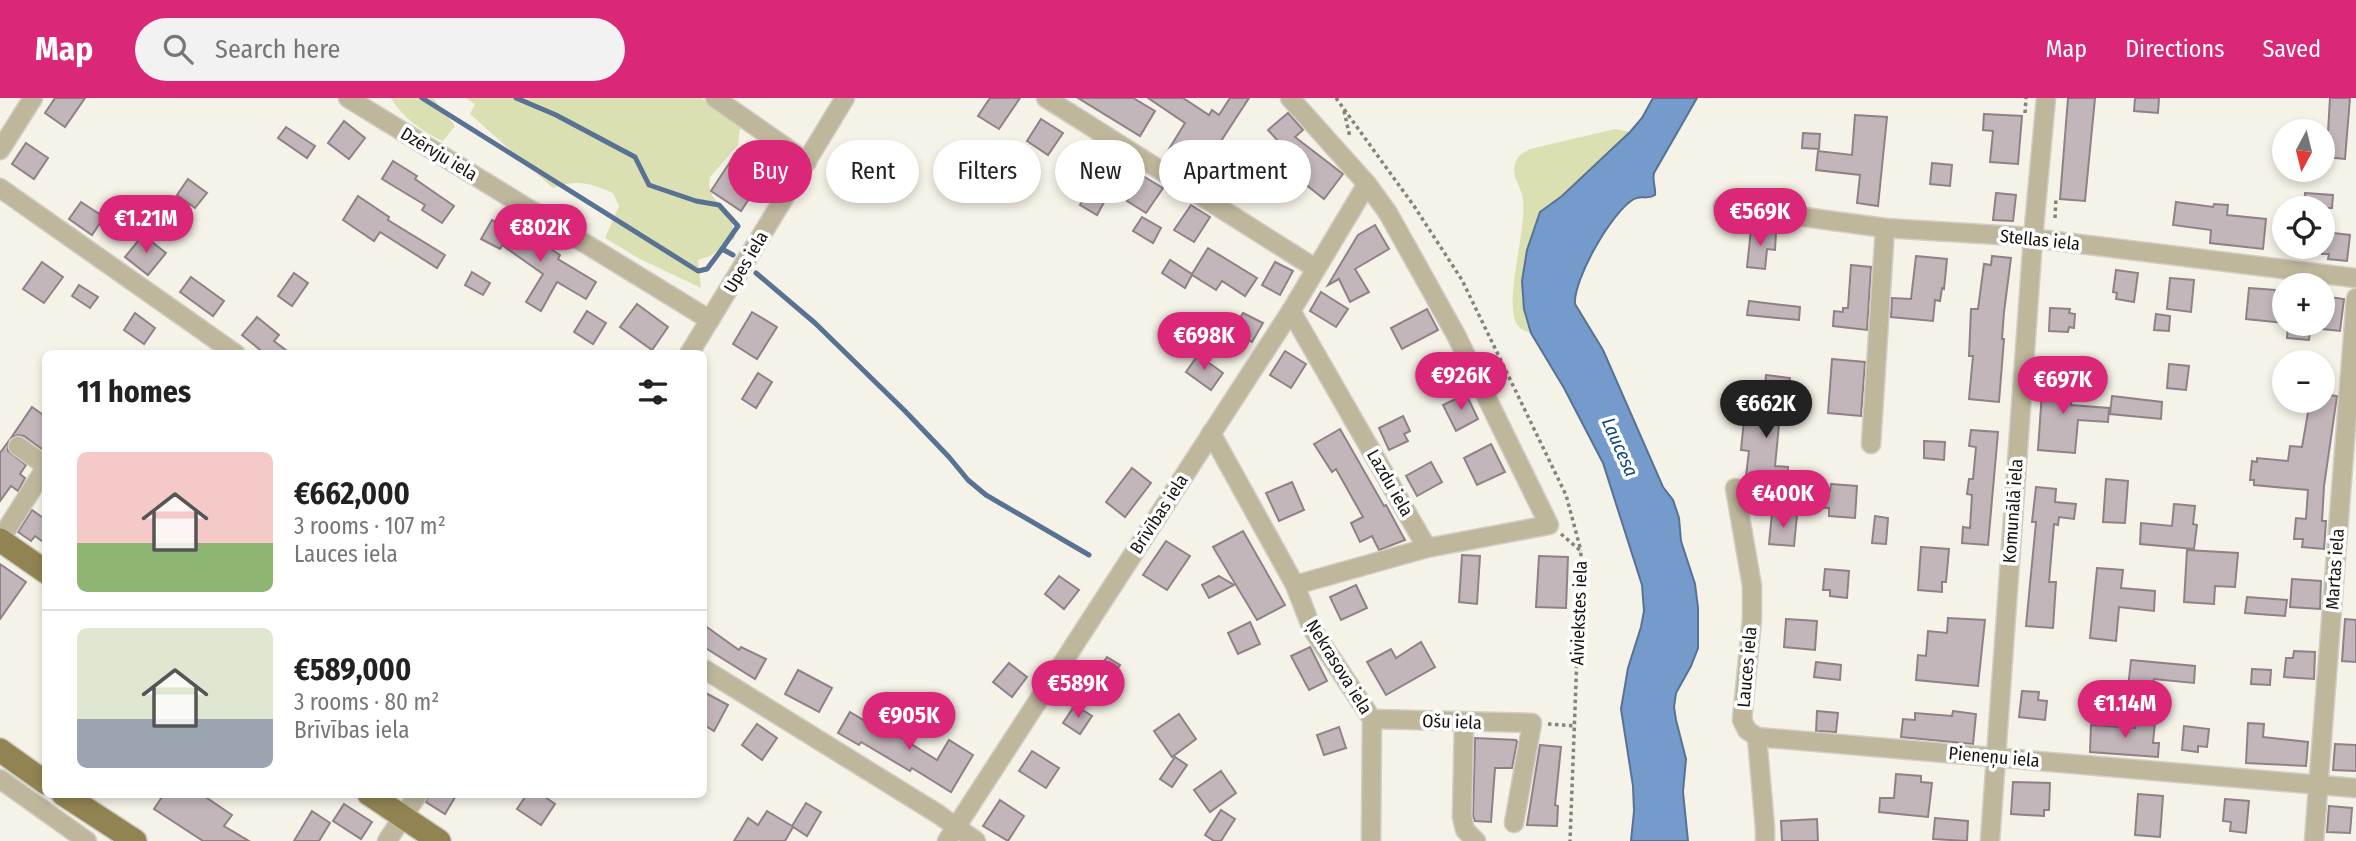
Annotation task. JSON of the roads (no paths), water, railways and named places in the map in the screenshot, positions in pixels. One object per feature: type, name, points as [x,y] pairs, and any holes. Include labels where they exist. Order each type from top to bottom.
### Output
[{"type":"main road","points":[[0,540],[42,569]]},
{"type":"main road","points":[[0,750],[42,780]]},
{"type":"main road","points":[[69,798],[135,841]]},
{"type":"main road","points":[[375,798],[439,841]]},
{"type":"street","points":[[0,150],[33,98]]},
{"type":"street","name":"Dzērvju iela","points":[[348,98],[710,320]]},
{"type":"street","points":[[715,98],[775,140]]},
{"type":"street","name":"Upes iela","points":[[812,154],[845,98]]},
{"type":"street","points":[[1046,98],[1315,268]]},
{"type":"street","points":[[1290,98],[1367,184],[1388,213],[1456,335],[1549,524],[1427,548],[1295,585]]},
{"type":"street","name":"Komunālā iela","points":[[1990,841],[2033,238],[2046,98]]},
{"type":"street","name":"Brīvības iela","points":[[951,834],[1291,311],[1367,184]]},
{"type":"street","points":[[0,188],[230,350]]},
{"type":"street","name":"Upes iela","points":[[691,350],[782,203]]},
{"type":"street","name":"Stellas iela","points":[[1723,206],[1885,228],[2033,238],[2356,278]]},
{"type":"street","points":[[1871,444],[1885,228]]},
{"type":"street","name":"Martas iela","points":[[2314,841],[2356,298]]},
{"type":"street","name":"Lazdu iela","points":[[1291,311],[1427,548]]},
{"type":"street","name":"Ņekrasova iela","points":[[1211,433],[1295,585],[1312,629],[1372,719],[1371,841]]},
{"type":"street","points":[[18,446],[42,463]]},
{"type":"street","points":[[0,540],[42,472]]},
{"type":"street","name":"Lauces iela","points":[[1735,488],[1752,586],[1752,619],[1742,720],[1747,730],[1757,737],[1765,841]]},
{"type":"street","points":[[707,671],[951,834],[976,841]]},
{"type":"street","name":"Ošu iela","points":[[1372,719],[1532,723],[1514,823]]},
{"type":"street","points":[[1464,722],[1462,817],[1465,830],[1476,841]]},
{"type":"street","name":"Pieneņu iela","points":[[1757,737],[2356,788]]},
{"type":"street","points":[[0,779],[87,841]]},
{"type":"street","points":[[387,841],[416,798]]},
{"type":"water","name":"Laucesa","points":[[1653,98],[1697,98],[1654,173],[1655,195],[1634,199],[1615,217],[1587,263],[1580,279],[1575,304],[1603,350],[1663,487],[1673,500],[1679,518],[1681,541],[1695,584],[1698,648],[1676,693],[1674,707],[1686,759],[1683,792],[1688,841],[1631,841],[1633,786],[1621,709],[1628,668],[1644,611],[1642,585],[1603,463],[1564,388],[1531,333],[1524,309],[1522,281],[1527,250],[1540,212],[1562,196],[1630,132]]},
{"type":"waterway","points":[[422,98],[698,271],[707,269],[722,249],[733,255]]},
{"type":"waterway","points":[[516,98],[556,115],[635,157],[649,185],[696,201],[719,205],[738,226],[722,249]]},
{"type":"waterway","points":[[756,273],[815,323],[905,411],[968,480],[986,495],[1089,555]]}]
